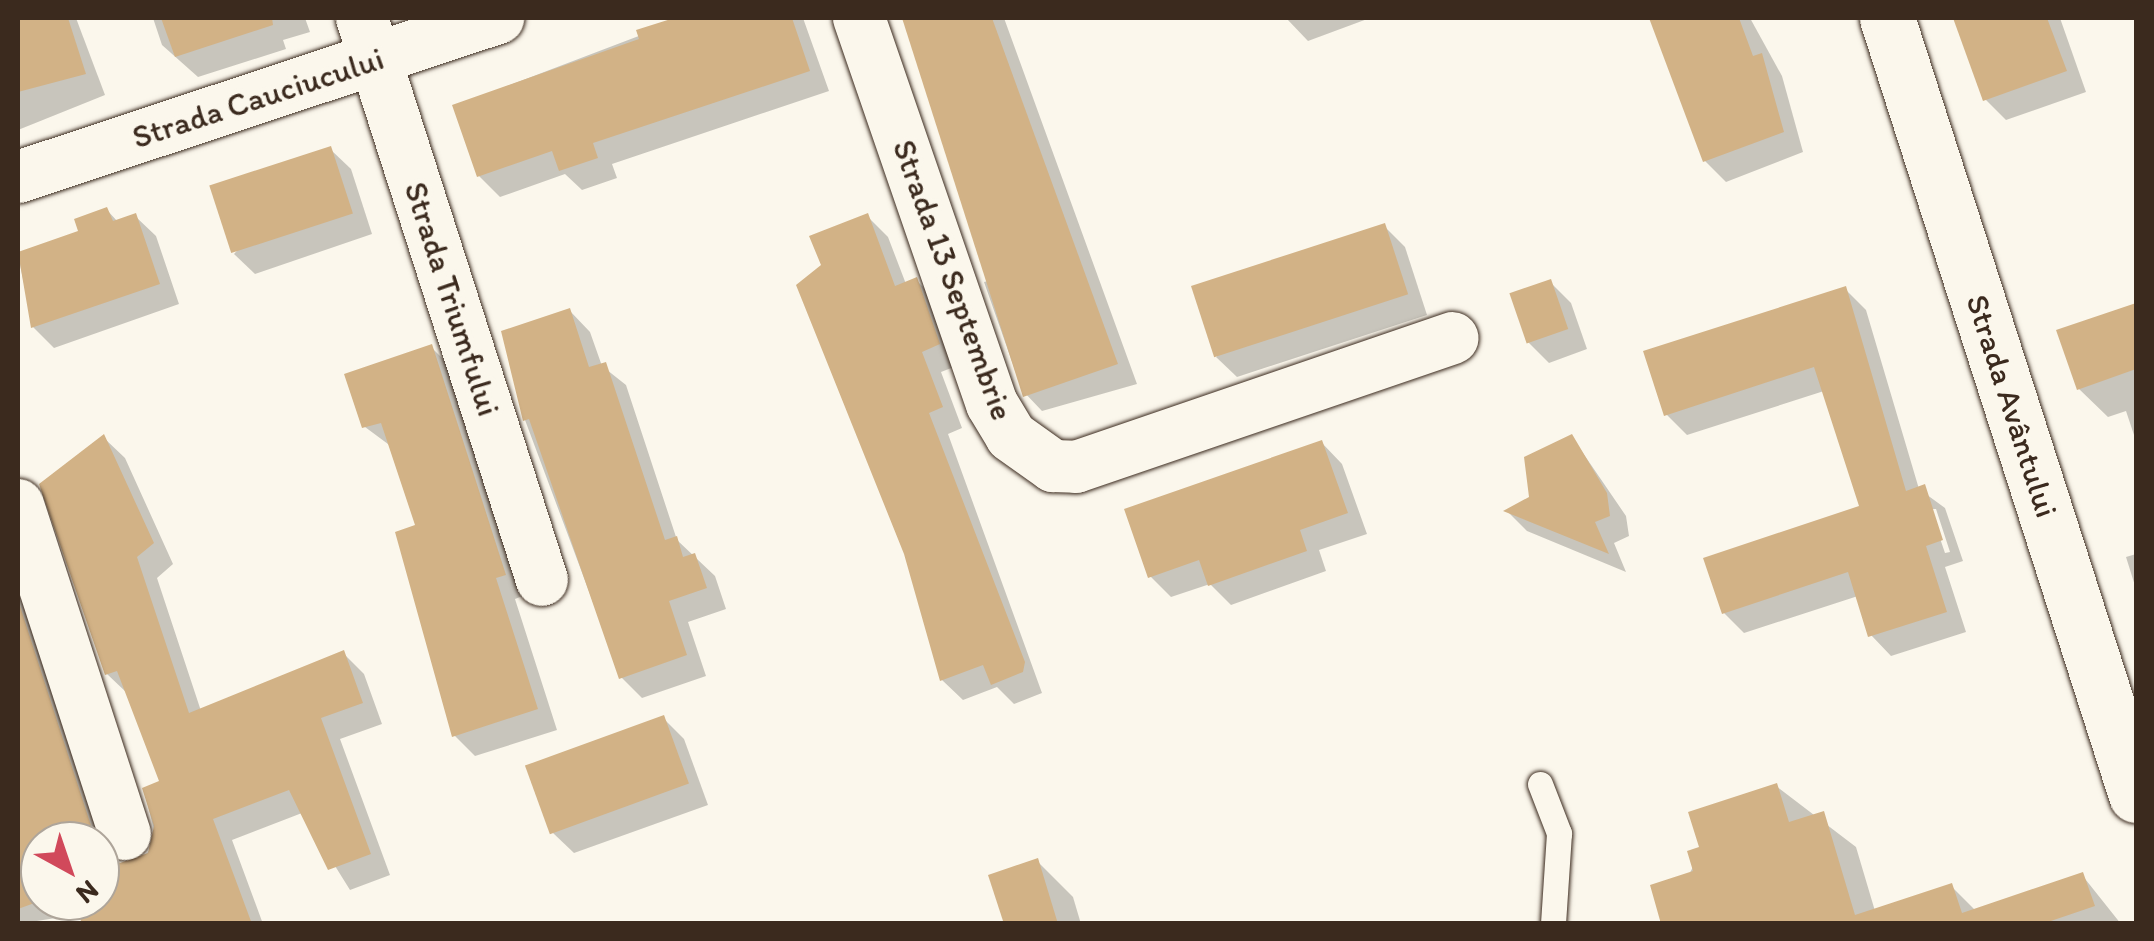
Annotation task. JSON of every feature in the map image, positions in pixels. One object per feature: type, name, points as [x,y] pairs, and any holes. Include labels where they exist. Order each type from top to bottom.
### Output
[{"type":"main road","name":"Strada Avântului","points":[[1887,18],[2136,794]]},
{"type":"street","name":"Strada Cauciucului","points":[[18,177],[368,38],[498,18]]},
{"type":"street","name":"Strada 13 Septembrie","points":[[859,18],[992,404],[1033,455],[1076,467],[1452,338]]},
{"type":"street","name":"Strada Triumfului","points":[[368,38],[542,580]]},
{"type":"street","points":[[18,506],[125,834]]},
{"type":"lane","points":[[1540,784],[1559,833],[1552,924]]},
{"type":"building","points":[[18,18],[68,18],[86,74],[18,92]]},
{"type":"building","points":[[161,18],[272,18],[273,25],[175,57]]},
{"type":"building","points":[[674,18],[792,18],[810,71],[593,143],[598,158],[559,171],[552,151],[477,177],[452,105],[639,39],[636,30]]},
{"type":"building","points":[[902,18],[992,18],[1118,364],[1023,397]]},
{"type":"building","points":[[1649,18],[1739,18],[1753,56],[1762,53],[1784,132],[1703,162]]},
{"type":"building","points":[[1953,18],[2047,18],[2067,71],[1983,101]]},
{"type":"building","points":[[331,146],[353,214],[231,253],[209,186]]},
{"type":"building","points":[[107,207],[113,221],[136,213],[160,284],[31,328],[18,252],[78,231],[74,219]]},
{"type":"building","points":[[868,213],[895,286],[917,277],[940,344],[922,352],[943,407],[929,413],[1025,662],[1023,672],[991,685],[983,665],[940,681],[904,554],[796,285],[821,265],[809,236]]},
{"type":"building","points":[[1385,223],[1408,294],[1214,357],[1191,286]]},
{"type":"building","points":[[1551,279],[1568,329],[1527,343],[1509,293]]},
{"type":"building","points":[[1846,286],[1906,491],[1925,484],[1943,540],[1926,546],[1947,612],[1868,637],[1848,572],[1722,614],[1703,558],[1859,506],[1814,367],[1664,416],[1643,351]]},
{"type":"building","points":[[2136,303],[2136,369],[2077,390],[2056,330]]},
{"type":"building","points":[[570,308],[589,367],[606,362],[665,540],[677,536],[683,557],[695,553],[707,588],[669,601],[687,655],[619,679],[529,419],[523,421],[501,331]]},
{"type":"building","points":[[432,344],[506,575],[496,578],[538,709],[452,737],[395,532],[415,525],[381,423],[362,428],[344,374]]},
{"type":"building","points":[[104,434],[154,543],[137,557],[189,713],[344,650],[363,703],[321,718],[371,854],[328,870],[289,790],[213,819],[252,924],[82,924],[81,921],[120,921],[120,863],[148,853],[154,826],[142,788],[159,781],[117,671],[105,675],[39,484]]},
{"type":"building","points":[[1572,434],[1607,493],[1610,516],[1595,522],[1609,554],[1503,511],[1529,497],[1524,457]]},
{"type":"building","points":[[1322,440],[1348,513],[1300,530],[1307,551],[1208,586],[1199,560],[1148,578],[1124,509]]},
{"type":"building","points":[[18,600],[90,821],[20,821],[18,909]]},
{"type":"building","points":[[664,715],[689,784],[550,834],[525,766]]},
{"type":"building","points":[[1777,783],[1789,822],[1824,811],[1855,915],[1952,883],[1962,913],[2083,872],[2095,906],[2042,924],[1661,924],[1650,885],[1693,871],[1687,851],[1699,847],[1688,812]]},
{"type":"building","points":[[1038,858],[1058,924],[1004,924],[988,875]]}]
